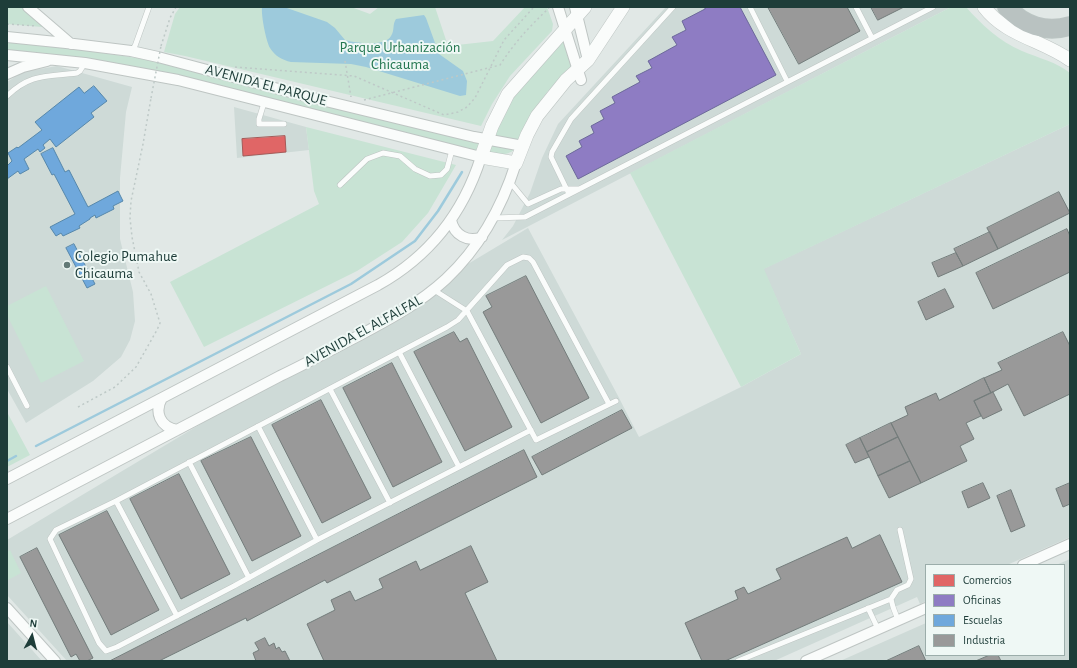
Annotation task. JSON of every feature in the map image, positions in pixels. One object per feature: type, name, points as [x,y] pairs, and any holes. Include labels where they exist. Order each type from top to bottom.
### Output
[{"type":"highway","points":[[1008,7],[1018,18],[1027,24],[1037,27],[1056,29],[1070,26]]},
{"type":"street","points":[[28,7],[71,44]]},
{"type":"street","points":[[558,7],[579,74]]},
{"type":"street","name":"AVENIDA EL ALFALFAL","points":[[7,518],[405,310],[434,290],[461,264],[482,237],[510,182],[526,136],[537,116],[556,92],[579,74],[623,7]]},
{"type":"street","points":[[984,7],[995,19],[1007,28],[1055,51],[1070,60]]},
{"type":"street","points":[[7,479],[386,280],[424,252],[451,220],[473,183],[486,140],[497,114],[508,94],[565,29],[579,10]]},
{"type":"street","points":[[579,10],[588,60]]},
{"type":"street","name":"AVENIDA EL PARQUE","points":[[7,37],[131,51],[185,63],[323,100],[486,140],[523,146]]},
{"type":"street","points":[[126,70],[126,59],[131,51]]},
{"type":"street","name":"AVENIDA EL PARQUE","points":[[7,55],[85,63],[178,80],[481,157]]},
{"type":"street","points":[[7,74],[23,67],[55,59]]},
{"type":"street","points":[[178,80],[175,75],[176,69],[185,63]]},
{"type":"street","points":[[319,117],[325,109],[325,103],[323,100]]},
{"type":"street","points":[[481,157],[516,163]]},
{"type":"street","points":[[451,220],[456,232],[463,237],[471,239],[482,237]]},
{"type":"street","points":[[162,398],[158,411],[160,420],[167,427],[177,430]]},
{"type":"street","points":[[1025,564],[1070,544]]},
{"type":"street","points":[[7,608],[55,661]]},
{"type":"street","points":[[806,661],[925,608]]},
{"type":"lane","points":[[131,51],[135,46],[149,7]]},
{"type":"lane","points":[[567,192],[551,155],[570,119],[673,7]]},
{"type":"lane","points":[[750,7],[787,81]]},
{"type":"lane","points":[[856,7],[872,38]]},
{"type":"lane","points":[[493,218],[525,217],[567,192],[579,189],[933,7]]},
{"type":"lane","points":[[7,96],[21,84],[31,79],[80,72],[85,63]]},
{"type":"lane","points":[[264,103],[259,124],[284,124]]},
{"type":"lane","points":[[340,185],[366,159],[383,153],[400,156],[415,169],[430,176],[441,175],[447,169],[452,150]]},
{"type":"lane","points":[[510,182],[528,204],[562,189],[567,192]]},
{"type":"lane","points":[[531,430],[317,540],[249,578],[117,647],[106,651],[99,643],[50,539],[56,530],[447,327],[458,320],[467,311],[507,265],[523,257],[529,258],[533,262],[609,404]]},
{"type":"lane","points":[[434,290],[467,311],[536,440],[616,401]]},
{"type":"lane","points":[[399,352],[459,467]]},
{"type":"lane","points":[[7,367],[28,406]]},
{"type":"lane","points":[[330,389],[390,503]]},
{"type":"lane","points":[[258,426],[317,540]]},
{"type":"lane","points":[[189,462],[249,578]]},
{"type":"lane","points":[[116,500],[176,616]]},
{"type":"lane","points":[[738,661],[891,598],[897,590],[908,585],[911,579],[900,530]]},
{"type":"lane","points":[[891,598],[892,607],[898,620]]},
{"type":"lane","points":[[868,608],[878,629]]},
{"type":"path","points":[[78,407],[115,387],[136,367],[158,330],[160,323],[151,294],[139,272],[130,218],[132,200],[161,46],[176,7]]},
{"type":"path","points":[[230,67],[354,76],[444,115],[458,112],[467,107],[475,98],[504,40],[534,7]]},
{"type":"path","points":[[364,100],[500,65],[512,45],[550,7]]},
{"type":"path","points":[[7,24],[37,26],[44,21]]},
{"type":"path","points":[[158,51],[163,52]]},
{"type":"path","points":[[345,61],[351,101]]},
{"type":"shaded area","points":[[666,7],[951,7],[502,240],[513,226],[530,193],[542,158],[558,124]]},
{"type":"shaded area","name":"Colegio Pumahue Chicauma","points":[[57,66],[132,87],[126,112],[120,178],[120,239],[133,292],[135,321],[130,340],[121,357],[93,381],[26,423],[7,389],[7,82],[23,72]]},
{"type":"shaded area","points":[[234,107],[306,127],[309,150],[237,158]]},
{"type":"shaded area","points":[[1070,124],[1070,537],[1009,564],[925,564],[925,602],[920,604],[917,597],[774,661],[67,661],[7,595],[7,540],[528,228],[639,437],[741,387],[801,354],[763,269]]},
{"type":"shaded area","points":[[1070,559],[1070,661],[840,661],[925,623],[925,656],[1065,656],[1065,564],[1058,564]]},
{"type":"shaded area","points":[[7,622],[42,661],[7,661]]},
{"type":"green space","points":[[7,7],[23,7],[43,25],[42,27],[7,24]]},
{"type":"green space","name":"Parque Urbanización Chicauma","points":[[180,7],[351,7],[370,14],[379,7],[435,7],[448,46],[493,41],[525,7],[547,7],[553,24],[552,31],[510,76],[492,104],[481,126],[164,52],[175,14]]},
{"type":"green space","points":[[951,7],[966,7],[978,20],[998,37],[1022,51],[1053,63],[1070,73],[1070,124],[764,269],[801,354],[741,387],[630,173]]},
{"type":"green space","points":[[563,40],[572,68],[548,91],[537,106],[515,149],[512,152],[502,154],[487,153],[349,121],[247,94],[7,52],[7,41],[167,63],[482,140],[498,124],[515,95]]},
{"type":"green space","points":[[306,127],[456,165],[428,213],[402,242],[357,271],[204,347],[170,282],[319,204],[314,191]]},
{"type":"green space","points":[[46,286],[84,361],[41,383],[7,315],[7,306]]},
{"type":"green space","points":[[7,412],[30,455],[7,467]]},
{"type":"green space","points":[[10,550],[21,573],[8,580],[7,552]]},
{"type":"water","points":[[262,7],[284,7],[327,22],[335,28],[345,40],[362,43],[383,42],[388,39],[392,34],[396,19],[424,15],[439,54],[463,71],[467,81],[466,95],[460,96],[366,67],[351,64],[291,62],[285,60],[274,53],[268,45],[263,22]]},
{"type":"building: Comercios","points":[[285,136],[286,152],[243,156],[242,139]]},
{"type":"building: Oficinas","points":[[704,7],[740,7],[776,75],[578,179],[566,156],[582,147],[579,141],[594,133],[591,126],[604,119],[600,111],[615,103],[612,97],[640,82],[636,76],[652,68],[648,61],[677,45],[672,37],[686,30],[682,21],[705,9]]},
{"type":"building: Escuelas","points":[[94,86],[107,101],[91,113],[94,117],[56,147],[50,139],[43,145],[45,148],[40,152],[38,149],[24,159],[29,169],[20,174],[18,171],[7,179],[7,166],[12,161],[8,153],[17,147],[18,148],[42,130],[35,122],[79,87],[84,93]]},
{"type":"building: Escuelas","points":[[53,148],[65,172],[69,170],[88,207],[118,191],[123,201],[113,206],[114,209],[96,218],[95,215],[79,226],[80,228],[63,236],[61,233],[56,236],[50,227],[75,214],[54,174],[52,175],[41,154]]},
{"type":"building: Escuelas","points":[[74,244],[95,284],[87,288],[66,248]]},
{"type":"building: Industria","points":[[768,7],[847,7],[860,31],[799,64]]},
{"type":"building: Industria","points":[[871,7],[904,7],[878,20]]},
{"type":"building: Industria","points":[[1059,192],[1070,213],[998,249],[987,228]]},
{"type":"building: Industria","points":[[1067,229],[1070,236],[1070,272],[993,309],[976,273]]},
{"type":"building: Industria","points":[[990,232],[998,249],[963,266],[954,249]]},
{"type":"building: Industria","points":[[956,253],[963,266],[938,277],[932,263]]},
{"type":"building: Industria","points":[[526,276],[589,398],[541,423],[483,312],[492,307],[486,296]]},
{"type":"building: Industria","points":[[945,289],[954,307],[926,320],[918,302]]},
{"type":"building: Industria","points":[[454,332],[460,342],[467,338],[512,427],[465,451],[414,352]]},
{"type":"building: Industria","points":[[1063,332],[1070,346],[1070,394],[1024,416],[1008,384],[991,393],[984,378],[1002,370],[998,363]]},
{"type":"building: Industria","points":[[392,363],[442,462],[393,487],[343,388]]},
{"type":"building: Industria","points":[[984,378],[991,393],[974,401],[981,416],[966,423],[974,439],[960,446],[967,461],[921,483],[891,423],[908,415],[905,407],[936,393],[939,400]]},
{"type":"building: Industria","points":[[993,392],[1002,410],[983,419],[974,401]]},
{"type":"building: Industria","points":[[321,400],[371,498],[322,523],[272,425]]},
{"type":"building: Industria","points":[[622,410],[632,428],[542,475],[532,457]]},
{"type":"building: Industria","points":[[891,423],[898,437],[867,452],[860,438]]},
{"type":"building: Industria","points":[[251,437],[301,536],[252,561],[201,461]]},
{"type":"building: Industria","points":[[898,437],[910,461],[878,476],[867,452]]},
{"type":"building: Industria","points":[[860,438],[869,457],[855,463],[846,445]]},
{"type":"building: Industria","points":[[524,450],[537,477],[327,583],[325,580],[247,621],[246,618],[159,661],[110,661]]},
{"type":"building: Industria","points":[[910,461],[921,483],[889,498],[878,476]]},
{"type":"building: Industria","points":[[179,474],[230,574],[181,599],[130,499]]},
{"type":"building: Industria","points":[[983,483],[990,498],[968,508],[962,492]]},
{"type":"building: Industria","points":[[1070,483],[1070,504],[1063,507],[1056,489]]},
{"type":"building: Industria","points":[[1011,490],[1025,526],[1011,532],[997,496]]},
{"type":"building: Industria","points":[[107,511],[159,610],[111,635],[59,535]]},
{"type":"building: Industria","points":[[880,535],[902,582],[725,661],[702,661],[685,623],[738,599],[735,591],[744,587],[748,594],[781,579],[776,569],[847,537],[852,548]]},
{"type":"building: Industria","points":[[471,546],[488,582],[465,593],[497,661],[324,661],[307,624],[335,610],[331,600],[350,591],[355,601],[383,588],[379,579],[416,561],[420,570]]},
{"type":"building: Industria","points":[[37,548],[93,658],[87,661],[80,661],[76,654],[71,657],[20,557]]},
{"type":"building: Industria","points":[[265,638],[269,646],[274,643],[276,649],[279,647],[282,652],[285,651],[290,661],[256,661],[253,653],[259,650],[255,643]]},
{"type":"building: Industria","points":[[919,646],[926,661],[886,661]]},
{"type":"building: Industria","points":[[988,656],[998,656],[1001,661],[976,661]]},
{"type":"waterway","points":[[36,446],[351,284],[415,241],[438,211],[462,172]]},
{"type":"waterway","points":[[7,461],[16,456]]},
{"type":"place","name":"Colegio Pumahue Chicauma","points":[[67,265]]}]
